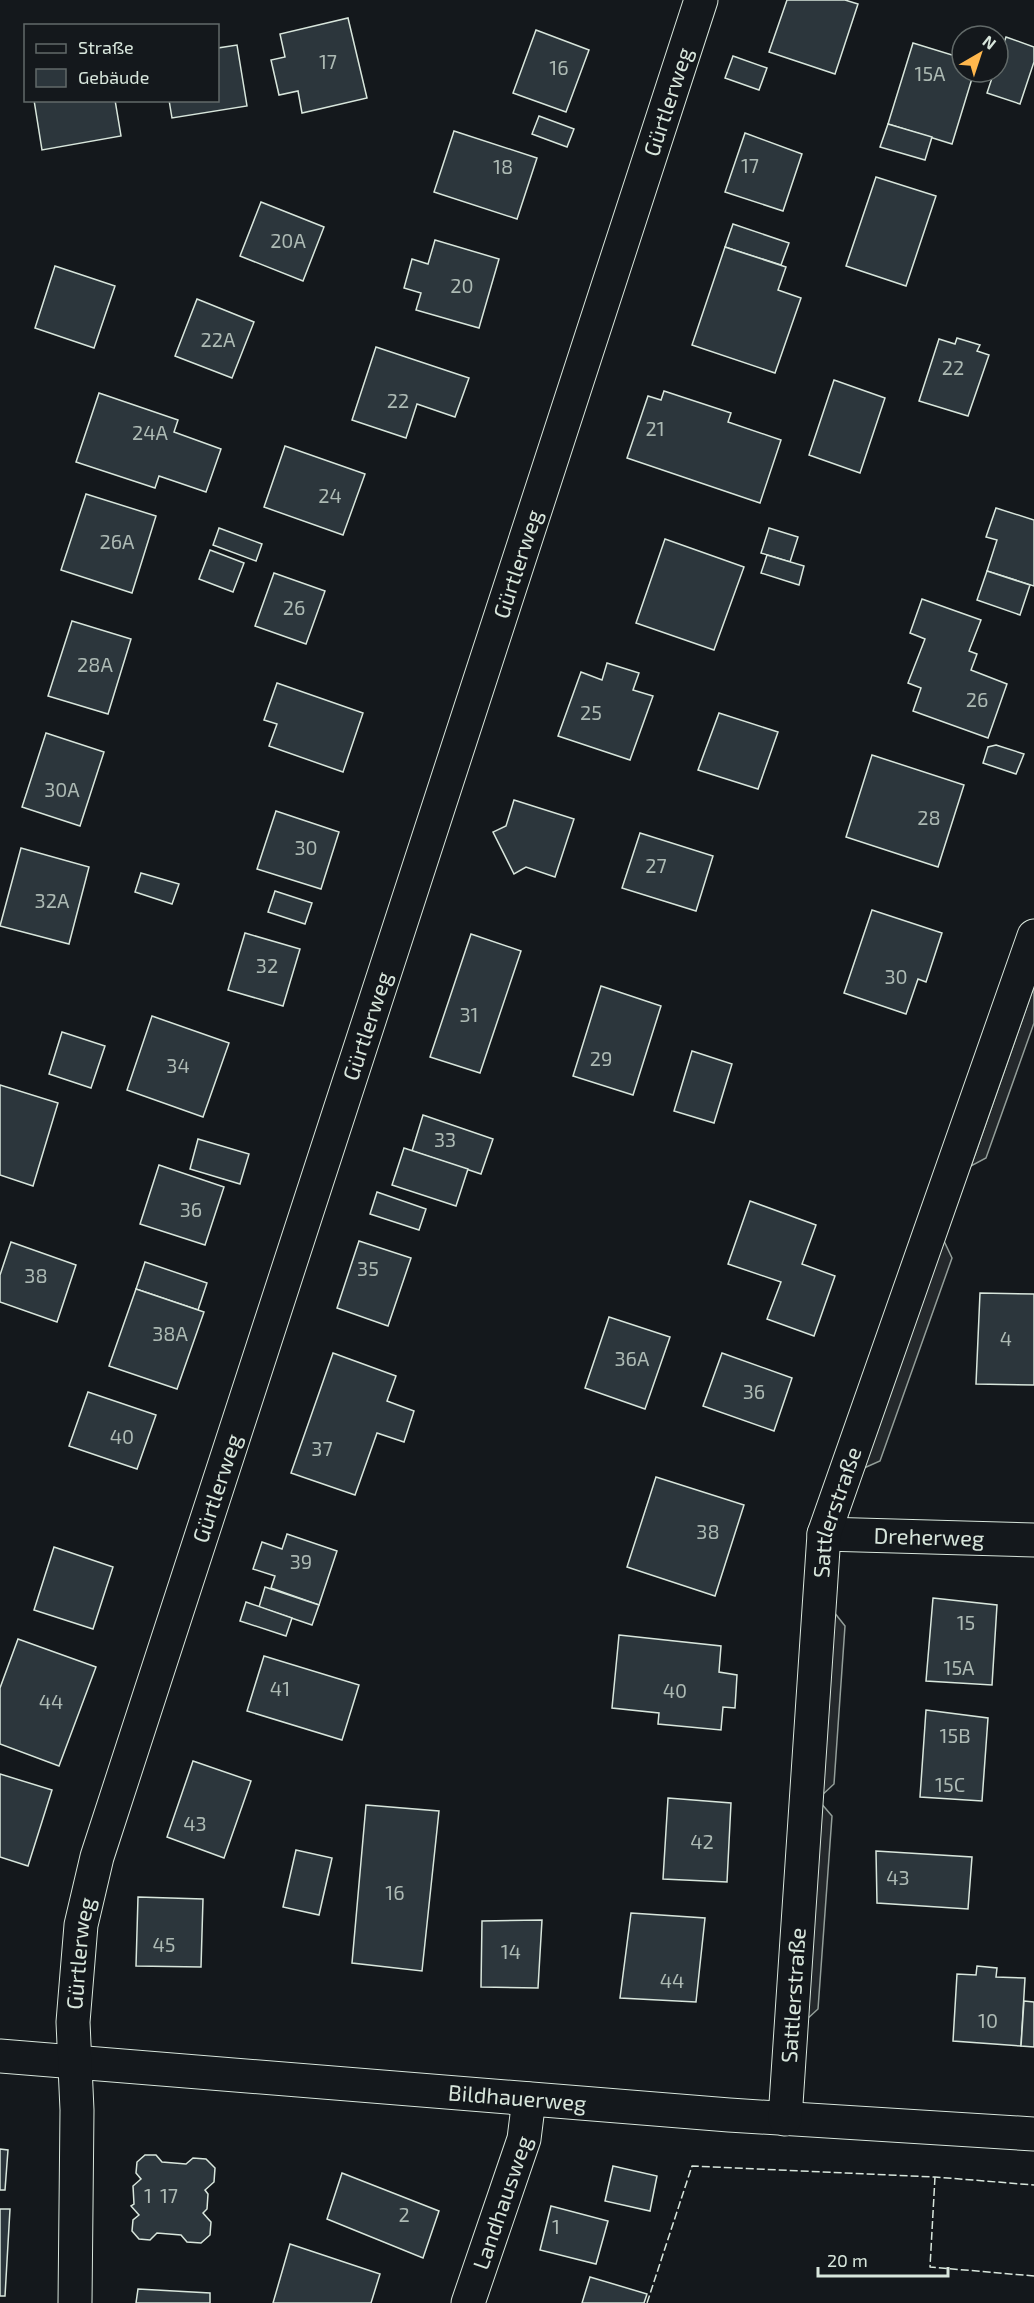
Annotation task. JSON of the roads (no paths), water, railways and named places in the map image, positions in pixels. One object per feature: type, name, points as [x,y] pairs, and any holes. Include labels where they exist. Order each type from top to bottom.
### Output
[{"type":"street","name":"Gürtlerweg","points":[[75,2303],[77,2110],[73,2022],[81,1925],[97,1857],[701,0]]},
{"type":"street","name":"Sattlerstraße","points":[[785,2118],[824,1534],[1034,936]]},
{"type":"street","name":"Dreherweg","points":[[824,1534],[1034,1540]]},
{"type":"street","name":"Bildhauerweg","points":[[0,2056],[529,2099],[1034,2134]]},
{"type":"street","name":"Landhausweg","points":[[468,2303],[524,2139],[529,2099]]}]
